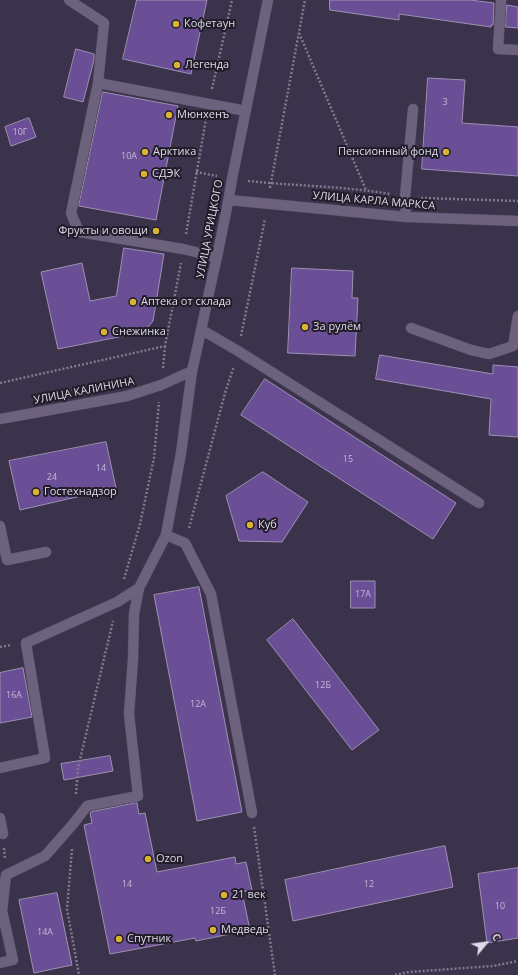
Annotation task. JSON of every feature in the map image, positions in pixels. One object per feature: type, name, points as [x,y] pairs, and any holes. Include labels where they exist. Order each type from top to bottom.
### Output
[{"type":"street","points":[[69,0],[104,23],[98,84],[71,213],[79,232],[183,249],[216,257]]},
{"type":"street","name":"УЛИЦА УРИЦКОГО","points":[[139,588],[166,535],[181,454],[192,371],[229,200],[268,0]]},
{"type":"street","points":[[501,0],[498,48],[518,50]]},
{"type":"street","points":[[98,84],[246,111]]},
{"type":"street","points":[[406,217],[405,197],[413,109]]},
{"type":"street","name":"УЛИЦА КАРЛА МАРКСА","points":[[229,200],[406,217],[518,221]]},
{"type":"street","points":[[411,328],[471,350],[489,354],[516,346],[518,316]]},
{"type":"street","points":[[202,330],[238,351],[479,503]]},
{"type":"street","name":"УЛИЦА КАЛИНИНА","points":[[0,419],[127,396],[161,385],[192,371]]},
{"type":"street","points":[[0,526],[7,560],[46,552]]},
{"type":"street","points":[[166,535],[185,543],[211,594],[252,813]]},
{"type":"street","points":[[0,768],[45,758],[26,642],[117,602],[139,588]]},
{"type":"street","points":[[0,963],[13,960],[2,910],[6,875],[45,856],[87,806],[138,796],[129,714],[133,659],[134,614],[139,588]]},
{"type":"street","points":[[0,818],[3,834]]},
{"type":"path","points":[[185,543],[225,392],[238,351],[268,203],[305,0]]},
{"type":"path","points":[[299,32],[366,190]]},
{"type":"path","points":[[196,172],[232,179],[366,190],[405,197],[518,200]]},
{"type":"path","points":[[79,975],[67,909],[78,768],[117,602],[140,524],[154,458],[165,346]]},
{"type":"path","points":[[252,813],[275,975]]},
{"type":"path","points":[[3,834],[6,875]]},
{"type":"path","points":[[395,975],[409,972],[493,966],[518,961]]},
{"type":"building","points":[[137,0],[207,0],[191,74],[123,59]]},
{"type":"building","points":[[330,0],[470,0],[494,3],[493,25],[491,25],[491,27],[399,14],[399,20],[330,10]]},
{"type":"building","points":[[507,5],[518,7],[518,28],[506,27]]},
{"type":"building","points":[[76,49],[94,54],[94,60],[83,102],[64,97]]},
{"type":"building","points":[[428,78],[465,80],[462,123],[518,127],[518,176],[422,169]]},
{"type":"building","points":[[103,92],[178,106],[156,220],[79,206]]},
{"type":"building","points":[[29,118],[36,137],[11,146],[5,127]]},
{"type":"building","points":[[124,248],[164,254],[153,321],[144,332],[58,349],[41,272],[82,263],[90,301],[116,296]]},
{"type":"building","points":[[292,268],[353,271],[352,298],[358,298],[355,356],[288,353]]},
{"type":"building","points":[[380,355],[493,374],[493,365],[518,367],[518,437],[489,435],[491,399],[376,379]]},
{"type":"building","points":[[265,379],[456,503],[433,539],[241,415]]},
{"type":"building","points":[[106,442],[116,488],[20,510],[9,461]]},
{"type":"building","points":[[263,472],[308,502],[282,542],[239,541],[226,496]]},
{"type":"building","points":[[351,581],[375,581],[375,608],[351,608]]},
{"type":"building","points":[[199,587],[242,812],[197,821],[154,595]]},
{"type":"building","points":[[293,619],[379,730],[352,750],[267,640]]},
{"type":"building","points":[[23,668],[32,717],[0,723],[0,673]]},
{"type":"building","points":[[110,756],[113,771],[64,780],[61,764]]},
{"type":"building","points":[[137,803],[139,814],[145,813],[157,872],[235,857],[236,864],[246,862],[252,890],[242,892],[250,930],[196,941],[195,938],[110,954],[84,825],[92,823],[91,812]]},
{"type":"building","points":[[445,846],[453,887],[293,921],[285,880]]},
{"type":"building","points":[[518,868],[518,938],[487,943],[478,874]]},
{"type":"building","points":[[57,893],[72,965],[34,973],[19,900]]},
{"type":"place","name":"Кофетаун","points":[[176,24]]},
{"type":"place","name":"Легенда","points":[[177,65]]},
{"type":"place","name":"Мюнхенъ","points":[[169,115]]},
{"type":"place","name":"Арктика","points":[[145,152]]},
{"type":"place","name":"Пенсионный фонд","points":[[446,152]]},
{"type":"place","name":"СДЭК","points":[[144,174]]},
{"type":"place","name":"Фрукты и овощи","points":[[156,231]]},
{"type":"place","name":"Аптека от склада","points":[[133,302]]},
{"type":"place","name":"За рулём","points":[[305,327]]},
{"type":"place","name":"Снежинка","points":[[104,332]]},
{"type":"place","name":"Гостехнадзор","points":[[36,492]]},
{"type":"place","name":"Куб","points":[[250,525]]},
{"type":"place","name":"Ozon","points":[[148,859]]},
{"type":"place","name":"21 век","points":[[224,895]]},
{"type":"place","name":"Медведь","points":[[213,930]]},
{"type":"place","name":"Спутник","points":[[119,939]]}]
